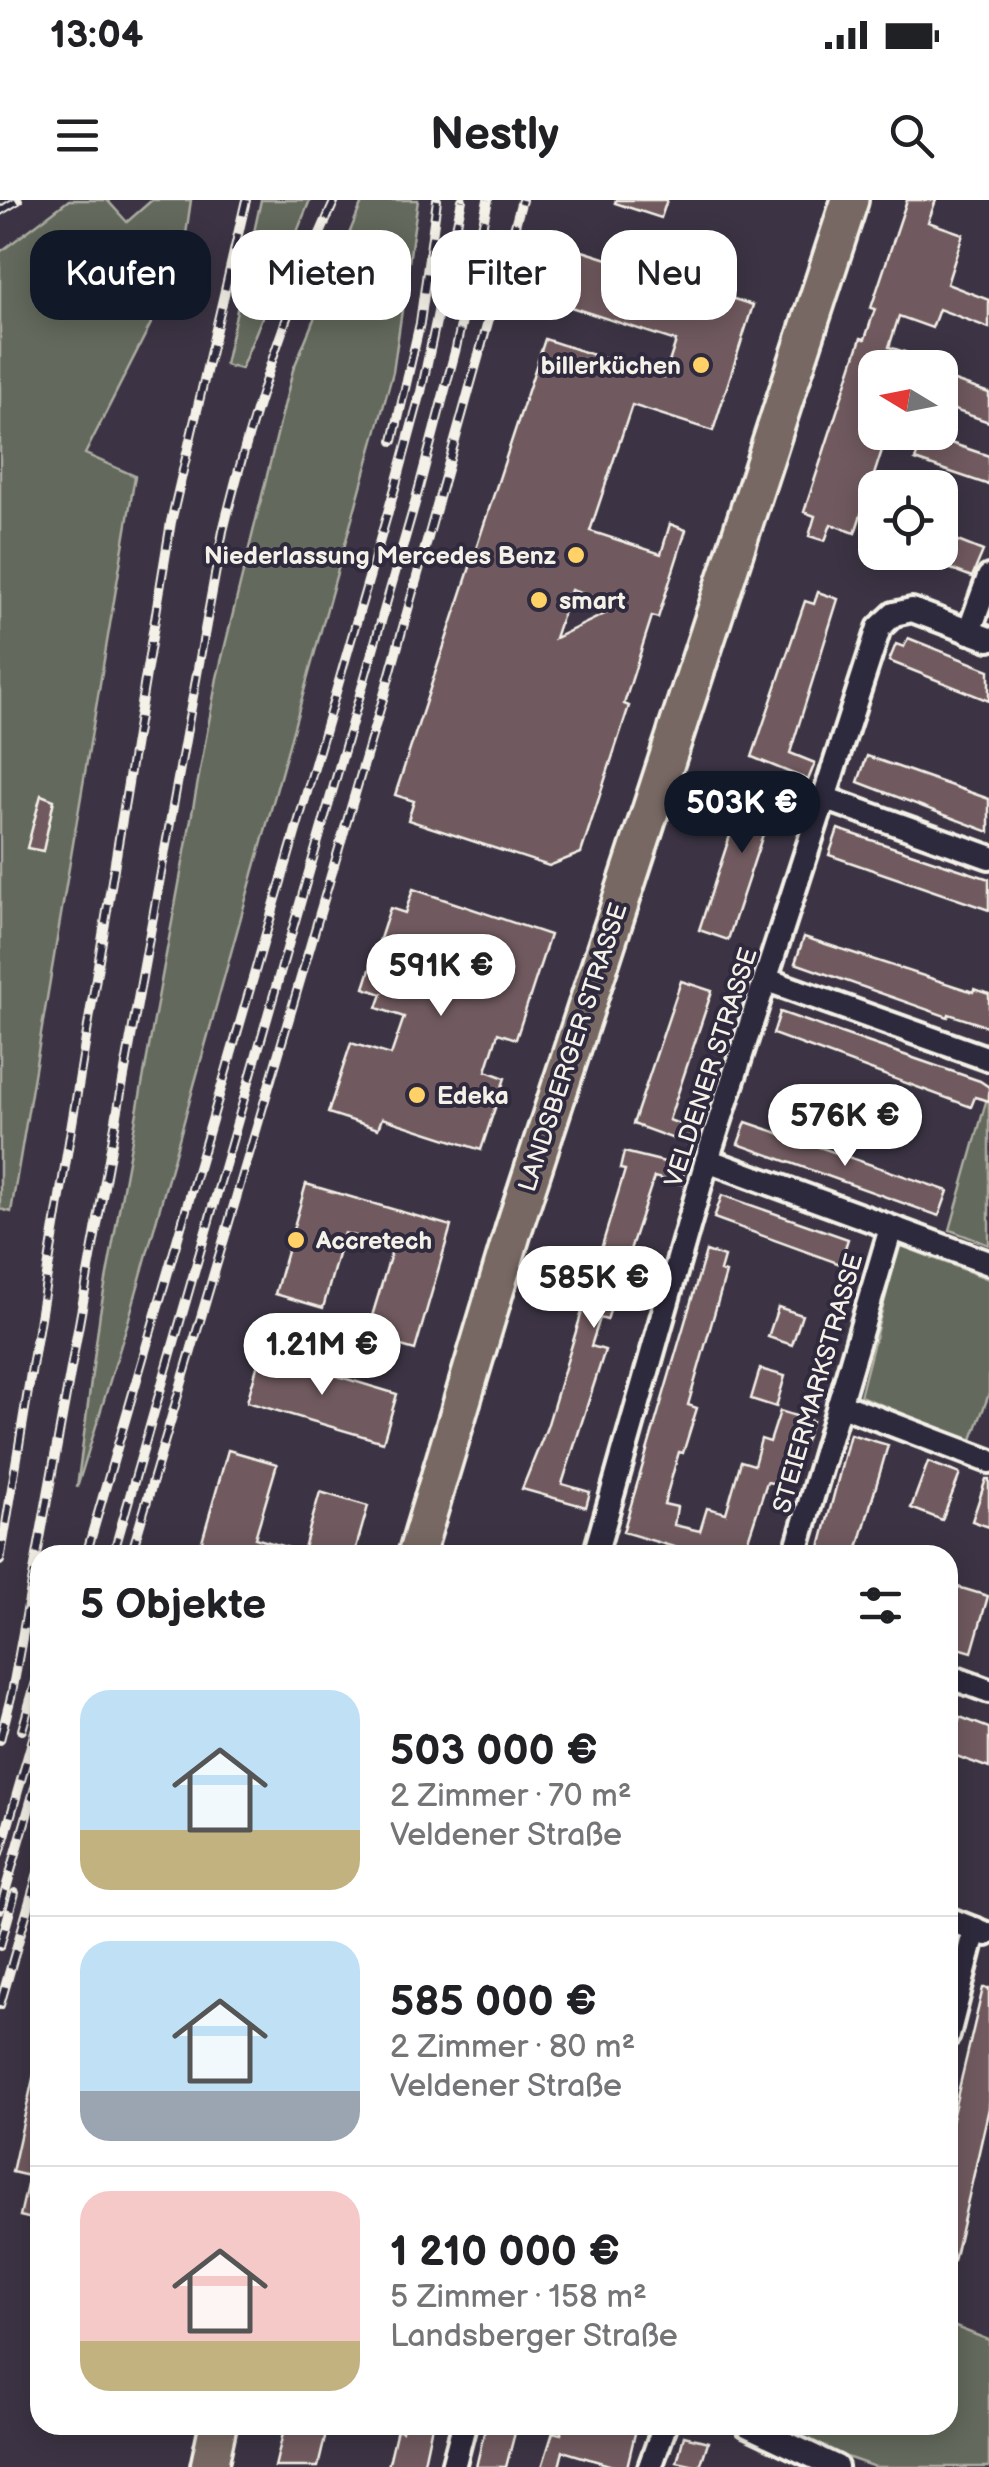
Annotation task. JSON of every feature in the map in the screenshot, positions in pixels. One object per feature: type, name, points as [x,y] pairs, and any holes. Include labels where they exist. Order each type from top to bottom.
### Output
[{"type":"main road","name":"LANDSBERGER STRASSE","points":[[419,1545],[519,1210],[850,200]]},
{"type":"main road","points":[[209,2467],[216,2435]]},
{"type":"street","points":[[979,635],[989,578]]},
{"type":"street","name":"VELDENER STRASSE","points":[[598,1545],[707,1160],[879,628],[894,614],[912,610],[979,635]]},
{"type":"street","points":[[824,798],[989,858]]},
{"type":"street","points":[[767,980],[989,1059]]},
{"type":"street","points":[[707,1160],[989,1263]]},
{"type":"street","name":"STEIERMARKSTRASSE","points":[[798,1545],[892,1228]]},
{"type":"street","points":[[839,1404],[989,1460]]},
{"type":"street","points":[[958,1680],[989,1691]]},
{"type":"street","points":[[958,1923],[982,1932],[958,2005]]},
{"type":"street","points":[[453,2467],[461,2435]]},
{"type":"street","points":[[650,2467],[661,2435]]},
{"type":"street","points":[[768,2435],[836,2467]]},
{"type":"green space","points":[[69,200],[107,200],[127,222],[152,200],[191,200],[187,230],[30,230],[30,320],[153,320],[85,454],[135,476],[11,1212],[0,1209],[0,252]]},
{"type":"green space","points":[[261,200],[310,200],[298,230],[254,230]]},
{"type":"green space","points":[[363,200],[418,200],[411,248],[411,230],[351,230]]},
{"type":"green space","points":[[235,320],[261,320],[241,369],[225,365]]},
{"type":"green space","points":[[314,320],[401,320],[393,372],[128,1322],[77,1488],[100,1313],[217,678],[293,370]]},
{"type":"green space","points":[[989,1091],[989,1245],[950,1230]]},
{"type":"green space","points":[[899,1245],[989,1279],[989,1394],[971,1442],[860,1396]]},
{"type":"green space","points":[[958,2328],[989,2340],[989,2467],[875,2467],[798,2435],[958,2435]]},
{"type":"building","points":[[667,200],[661,218],[615,203]]},
{"type":"building","points":[[907,200],[936,200],[928,222],[963,234],[947,284],[989,300],[989,328],[939,309],[932,328],[899,316],[889,347],[898,350],[858,350],[858,450],[882,450],[876,470],[858,470],[855,533],[831,524],[825,541],[809,536],[815,516],[804,512],[861,338],[865,339],[875,309],[871,308]]},
{"type":"building","points":[[581,251],[601,257],[601,317],[581,310]]},
{"type":"building","points":[[737,300],[753,305],[713,431],[632,405],[590,531],[661,554],[670,524],[686,530],[658,618],[652,616],[624,704],[629,706],[581,853],[549,866],[408,820],[414,801],[395,795],[545,339],[664,378],[676,341],[611,320],[737,320]],"holes":[[[571,590],[621,606],[555,638]]]},
{"type":"building","points":[[958,382],[989,393],[989,422],[958,411]]},
{"type":"building","points":[[958,446],[989,456],[989,485],[958,475],[958,470],[945,470],[915,460],[918,450],[958,450]]},
{"type":"building","points":[[958,541],[983,551],[972,577],[953,570],[958,570]]},
{"type":"building","points":[[818,592],[838,599],[790,753],[815,763],[808,780],[752,757],[805,601],[814,604]]},
{"type":"building","points":[[908,638],[989,670],[989,701],[889,661],[896,644],[904,647]]},
{"type":"building","points":[[867,756],[989,799],[989,832],[858,782]]},
{"type":"building","points":[[742,784],[802,800],[798,817],[771,810],[728,940],[699,930],[741,802],[737,801]]},
{"type":"building","points":[[41,795],[54,800],[43,851],[27,848]]},
{"type":"building","points":[[838,829],[989,879],[989,910],[829,855]]},
{"type":"building","points":[[413,889],[550,935],[516,1039],[498,1033],[486,1071],[505,1078],[481,1150],[382,1118],[378,1129],[328,1113],[351,1043],[391,1055],[404,1017],[377,1008],[382,994],[364,988],[390,908],[405,913]]},
{"type":"building","points":[[804,937],[989,994],[989,1027],[949,1014],[948,1017],[795,963]]},
{"type":"building","points":[[681,981],[712,991],[669,1120],[696,1130],[690,1145],[633,1124]]},
{"type":"building","points":[[780,1012],[980,1081],[989,1087],[989,1101],[975,1097],[971,1107],[773,1034]]},
{"type":"building","points":[[746,1122],[948,1191],[939,1216],[738,1144]]},
{"type":"building","points":[[624,1152],[685,1167],[681,1184],[654,1177],[607,1320],[600,1318],[591,1346],[605,1350],[562,1484],[590,1492],[586,1507],[522,1489],[547,1427],[625,1170],[620,1169]]},
{"type":"building","points":[[306,1184],[451,1226],[415,1350],[366,1336],[393,1247],[344,1233],[323,1308],[275,1294]]},
{"type":"building","points":[[722,1195],[848,1239],[840,1264],[714,1218]]},
{"type":"building","points":[[706,1251],[724,1257],[720,1271],[726,1273],[688,1405],[697,1408],[664,1504],[677,1507],[674,1525],[700,1531],[707,1508],[726,1513],[741,1461],[754,1465],[761,1439],[770,1442],[780,1411],[812,1421],[803,1447],[788,1442],[777,1484],[767,1482],[746,1545],[667,1545],[623,1532]]},
{"type":"building","points":[[778,1307],[802,1315],[792,1345],[768,1337]]},
{"type":"building","points":[[261,1353],[397,1394],[383,1442],[247,1402]]},
{"type":"building","points":[[760,1369],[785,1376],[776,1407],[751,1399]]},
{"type":"building","points":[[850,1434],[888,1445],[859,1545],[821,1545]]},
{"type":"building","points":[[228,1450],[277,1464],[255,1538],[279,1545],[201,1545]]},
{"type":"building","points":[[928,1462],[960,1474],[942,1520],[911,1508]]},
{"type":"building","points":[[989,1479],[989,1527],[972,1521]]},
{"type":"building","points":[[320,1492],[368,1506],[357,1545],[305,1545]]},
{"type":"building","points":[[958,1587],[988,1596],[972,1652],[958,1648]]},
{"type":"building","points":[[960,1717],[989,1728],[989,1768],[958,1757]]},
{"type":"building","points":[[983,1988],[989,1988],[989,2108],[958,2244],[958,2093]]},
{"type":"building","points":[[30,2092],[30,2218],[20,2216],[29,2176],[12,2172]]},
{"type":"building","points":[[283,2435],[326,2435],[318,2467],[275,2467]]},
{"type":"building","points":[[396,2435],[430,2435],[423,2467],[388,2467]]},
{"type":"building","points":[[484,2435],[514,2435],[506,2467],[476,2467]]},
{"type":"building","points":[[552,2435],[635,2435],[627,2467],[563,2451],[559,2467],[542,2467]]},
{"type":"building","points":[[684,2436],[708,2442],[700,2467],[677,2462]]},
{"type":"railway","points":[[0,211],[18,200]]},
{"type":"railway","points":[[0,1561],[171,522],[246,200]]},
{"type":"railway","points":[[39,1545],[223,531],[271,363],[335,200]]},
{"type":"railway","points":[[393,441],[420,323],[437,200]]},
{"type":"railway","points":[[89,1545],[395,488],[421,392],[462,200]]},
{"type":"railway","points":[[116,1545],[415,503],[456,348],[488,200]]},
{"type":"railway","points":[[134,1545],[385,692],[522,200]]},
{"type":"railway","points":[[0,1740],[30,1594]]},
{"type":"railway","points":[[22,1730],[30,1702]]},
{"type":"railway","points":[[0,1853],[30,1749]]},
{"type":"railway","points":[[0,1909],[30,1805]]},
{"type":"railway","points":[[0,1946],[15,1893]]},
{"type":"railway","points":[[0,2005],[30,1901]]},
{"type":"place","name":"billerküchen","points":[[701,365]]},
{"type":"place","name":"Niederlassung Mercedes Benz","points":[[576,555]]},
{"type":"place","name":"smart","points":[[539,600]]},
{"type":"place","name":"Edeka","points":[[417,1095]]},
{"type":"place","name":"Accretech","points":[[296,1240]]}]
